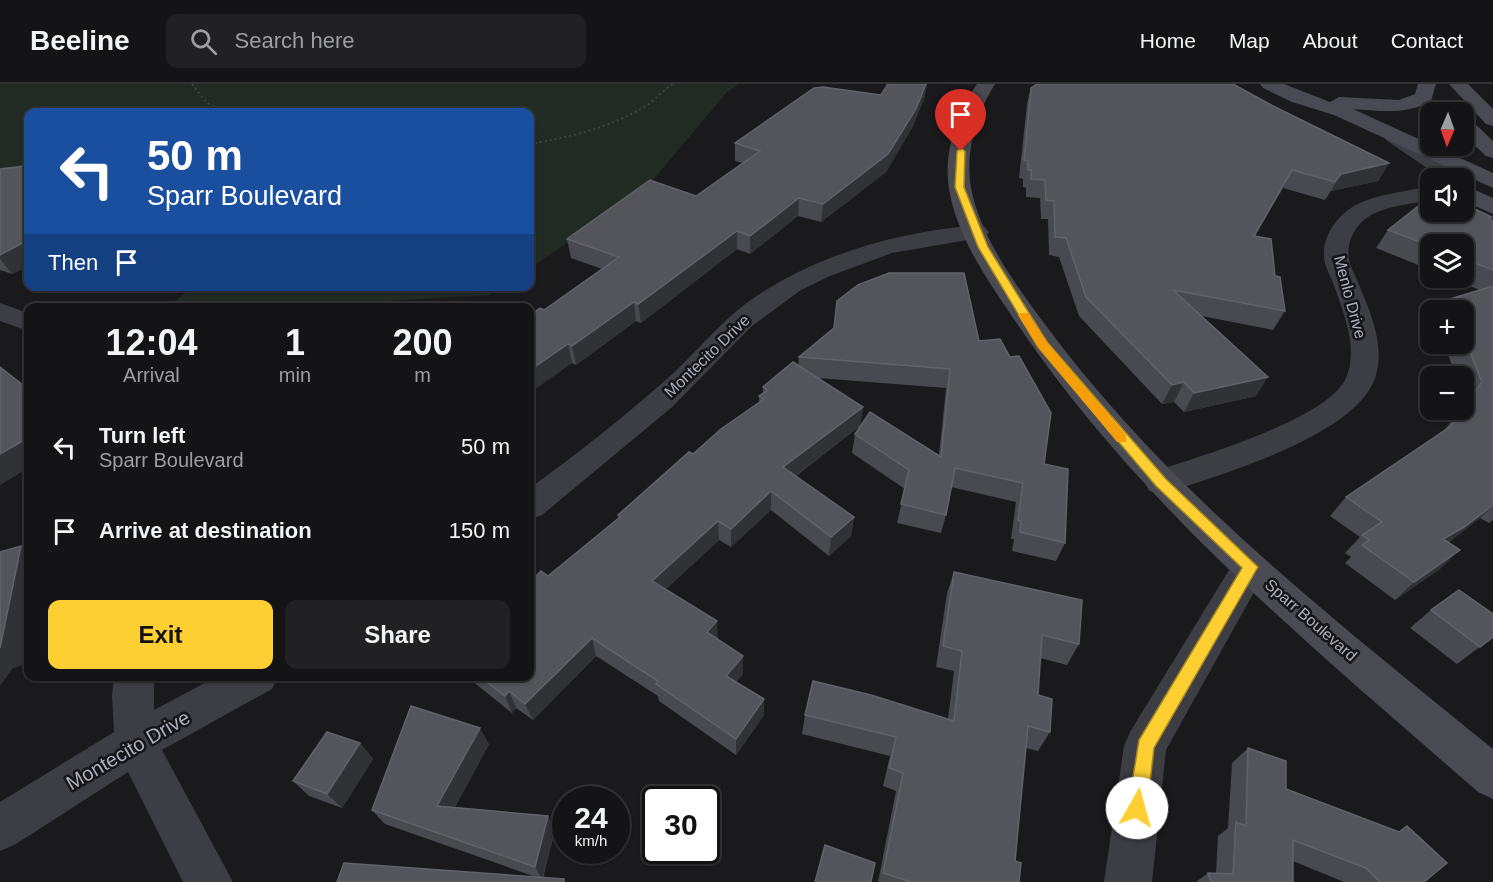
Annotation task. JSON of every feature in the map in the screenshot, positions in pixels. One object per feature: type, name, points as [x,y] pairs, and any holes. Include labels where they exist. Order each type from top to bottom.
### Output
[{"type":"street","name":"Sparr Boulevard","points":[[986,84],[968,118],[961,151],[960,187],[994,269],[1042,344],[1161,482],[1250,567],[1493,777]]},
{"type":"street","points":[[1269,84],[1299,98],[1341,111],[1493,182]]},
{"type":"street","points":[[1458,84],[1493,120]]},
{"type":"street","points":[[1299,98],[1364,106],[1400,106],[1413,104],[1435,88]]},
{"type":"street","points":[[1299,98],[1322,117],[1420,169]]},
{"type":"street","points":[[1474,134],[1493,152]]},
{"type":"street","points":[[1393,136],[1440,168]]},
{"type":"street","name":"Menlo Drive","points":[[1161,482],[1238,455],[1322,417],[1346,401],[1358,384],[1365,356],[1362,328],[1336,254],[1342,231],[1350,219],[1365,209],[1420,196]]},
{"type":"street","points":[[1474,197],[1493,207]]},
{"type":"street","name":"Montecito Drive","points":[[534,503],[570,477],[679,384],[743,320],[775,296],[804,279],[871,253],[922,238],[977,232]]},
{"type":"street","points":[[0,311],[24,321]]},
{"type":"street","points":[[1128,882],[1145,746],[1250,567]]},
{"type":"street","points":[[134,681],[136,742],[155,783],[209,882]]},
{"type":"street","name":"Montecito Drive","points":[[0,828],[136,742],[249,681]]},
{"type":"path","points":[[192,84],[207,103],[218,108]]},
{"type":"path","points":[[534,143],[601,129],[648,105],[663,89],[673,84]]},
{"type":"shaded area","points":[[0,84],[739,84],[727,92],[642,193],[534,265],[534,108],[24,108],[24,174],[0,173]]},
{"type":"shaded area","points":[[188,291],[496,291],[489,295],[382,303],[172,303]]},
{"type":"building","points":[[888,84],[926,84],[916,109],[888,154],[823,204],[799,198],[750,236],[737,231],[638,304],[634,302],[572,346],[568,344],[534,367],[534,312],[540,308],[544,310],[619,257],[567,239],[650,180],[696,196],[760,151],[735,143],[814,88],[823,87],[881,95]]},
{"type":"building","points":[[1037,84],[1233,84],[1389,163],[1341,174],[1335,182],[1292,170],[1254,236],[1271,239],[1275,276],[1280,277],[1285,311],[1173,290],[1268,377],[1194,393],[1184,382],[1172,385],[1086,297],[1066,238],[1055,237],[1054,201],[1046,200],[1045,180],[1031,179],[1028,161],[1024,160],[1031,88]]},
{"type":"building","points":[[24,166],[24,242],[0,255],[0,169]]},
{"type":"building","points":[[1420,205],[1420,222],[1474,222],[1474,209],[1492,217],[1489,218],[1493,221],[1493,270],[1474,263],[1474,234],[1420,234],[1420,242],[1388,230]]},
{"type":"building","points":[[889,273],[964,273],[979,341],[1000,339],[1010,357],[1019,356],[1051,413],[1044,464],[1068,469],[1065,543],[1020,532],[1021,521],[1018,520],[1023,483],[955,468],[946,515],[901,504],[909,470],[855,434],[870,412],[941,457],[950,369],[799,357],[834,328],[837,301],[858,285]]},
{"type":"building","points":[[1493,286],[1493,505],[1464,527],[1443,539],[1460,550],[1414,582],[1362,545],[1369,540],[1362,535],[1382,522],[1346,497],[1451,426],[1455,420],[1474,420],[1474,393],[1482,382],[1471,354],[1474,354],[1474,300],[1450,299]]},
{"type":"building","points":[[793,362],[863,407],[783,467],[854,517],[831,537],[771,491],[731,529],[718,521],[652,581],[717,621],[707,632],[743,656],[726,676],[764,699],[736,739],[656,684],[658,681],[592,638],[525,704],[509,691],[505,696],[486,681],[534,681],[534,578],[541,571],[548,576],[620,517],[618,515],[689,452],[693,454],[721,429],[764,399],[759,396],[768,390],[763,387]]},
{"type":"building","points":[[0,367],[24,386],[24,440],[0,454]]},
{"type":"building","points":[[21,546],[0,648],[0,552]]},
{"type":"building","points":[[954,572],[1082,600],[1079,644],[1042,635],[1038,695],[1052,699],[1050,732],[1028,726],[1015,861],[1021,863],[1019,882],[911,882],[883,873],[903,773],[889,768],[896,737],[805,715],[813,681],[871,695],[954,721],[962,651],[943,646]]},
{"type":"building","points":[[1459,590],[1493,614],[1493,637],[1480,647],[1431,610]]},
{"type":"building","points":[[411,706],[480,728],[437,806],[548,816],[535,867],[372,810]]},
{"type":"building","points":[[327,732],[360,743],[327,794],[293,781]]},
{"type":"building","points":[[1248,748],[1286,761],[1286,789],[1399,832],[1407,826],[1447,863],[1424,882],[1380,882],[1366,868],[1293,840],[1293,882],[1211,882],[1208,873],[1233,874],[1236,822],[1246,826]]},
{"type":"building","points":[[825,845],[875,863],[871,882],[815,882]]},
{"type":"building","points":[[344,863],[564,879],[564,882],[337,882]]},
{"type":"slow traffic","points":[[1024,315],[1042,344],[1122,439]]},
{"type":"route","points":[[961,151],[960,187],[967,209],[994,269],[1042,344],[1161,482],[1250,567],[1145,746],[1137,808]]}]
